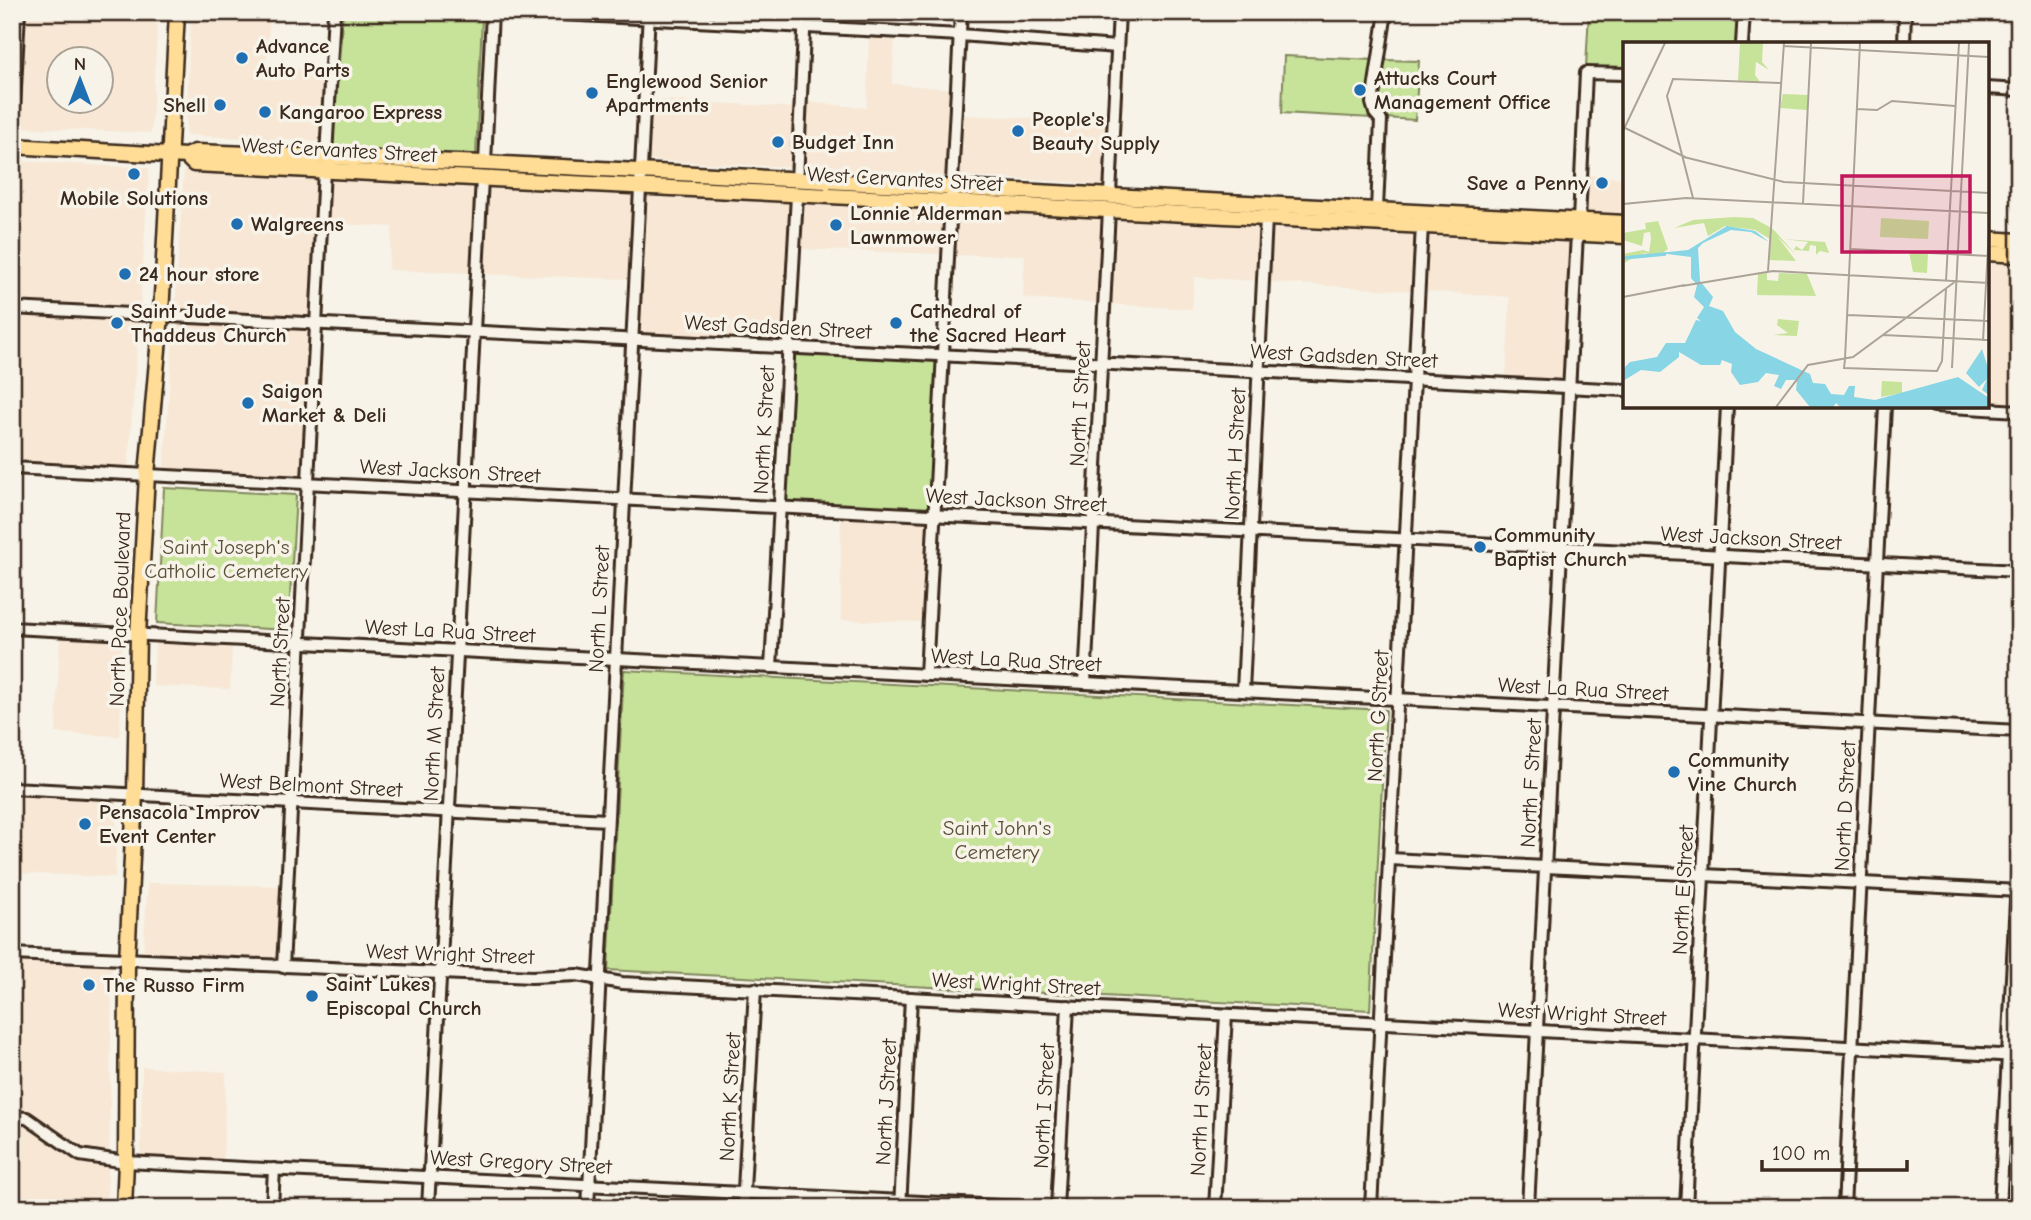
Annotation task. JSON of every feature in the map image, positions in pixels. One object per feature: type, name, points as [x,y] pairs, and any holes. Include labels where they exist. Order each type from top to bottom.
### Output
[{"type":"main road","name":"North Pace Boulevard","points":[[124,1208],[127,961],[135,795],[138,635],[147,474],[162,315],[177,12]]},
{"type":"main road","name":"West Cervantes Street","points":[[12,145],[186,156],[195,152],[482,178],[797,180],[1109,211],[1422,225],[1578,227],[1623,223]]},
{"type":"main road","name":"West Cervantes Street","points":[[325,163],[485,163],[797,195],[1110,194],[1501,216],[1623,236]]},
{"type":"main road","points":[[1297,219],[1321,213],[1367,215],[1377,209]]},
{"type":"main road","points":[[1422,225],[1424,220],[1430,218],[1482,220],[1501,216]]},
{"type":"main road","points":[[1989,239],[2019,241]]},
{"type":"main road","points":[[1989,253],[2019,255]]},
{"type":"street","points":[[12,145],[19,12]]},
{"type":"street","name":"North Street","points":[[282,967],[334,12]]},
{"type":"street","points":[[485,163],[492,12]]},
{"type":"street","points":[[523,12],[649,16],[1117,47]]},
{"type":"street","points":[[797,180],[805,12]]},
{"type":"street","points":[[926,675],[961,12]]},
{"type":"street","points":[[1110,194],[1119,12]]},
{"type":"street","points":[[1377,209],[1381,120],[1372,103],[1386,12]]},
{"type":"street","points":[[1742,42],[1744,12]]},
{"type":"street","points":[[1904,42],[1905,12]]},
{"type":"street","name":"North L Street","points":[[588,1208],[649,16]]},
{"type":"street","name":"North F Street","points":[[1528,1208],[1586,73],[1623,74]]},
{"type":"street","points":[[1989,88],[2019,90]]},
{"type":"street","name":"North M Street","points":[[428,1208],[482,178]]},
{"type":"street","name":"North K Street","points":[[771,667],[797,195]]},
{"type":"street","name":"North I Street","points":[[1085,683],[1109,211]]},
{"type":"street","name":"North H Street","points":[[1243,691],[1266,218]]},
{"type":"street","name":"North G Street","points":[[1371,1208],[1422,225]]},
{"type":"street","name":"West Gadsden Street","points":[[12,308],[1623,390]]},
{"type":"street","name":"North E Street","points":[[1686,1208],[1727,408]]},
{"type":"street","name":"North D Street","points":[[1844,1208],[1885,408]]},
{"type":"street","points":[[1968,408],[2019,411]]},
{"type":"street","name":"West Jackson Street","points":[[12,468],[2019,571]]},
{"type":"street","name":"West La Rua Street","points":[[12,628],[2019,731]]},
{"type":"street","name":"West Belmont Street","points":[[12,788],[607,820]]},
{"type":"street","points":[[2000,1208],[2013,1056],[2019,844]]},
{"type":"street","points":[[1390,859],[2017,891]]},
{"type":"street","name":"West Wright Street","points":[[12,954],[532,978],[572,975],[622,983],[2013,1056]]},
{"type":"street","name":"North K Street","points":[[743,1208],[755,989]]},
{"type":"street","name":"North J Street","points":[[900,1204],[911,998]]},
{"type":"street","name":"North I Street","points":[[1057,1208],[1068,1006]]},
{"type":"street","name":"North H Street","points":[[1215,1208],[1226,1015]]},
{"type":"street","name":"West Gregory Street","points":[[12,1117],[27,1118],[80,1155],[126,1162],[744,1192],[900,1204],[1040,1208]]},
{"type":"street","points":[[272,1208],[274,1169]]},
{"type":"shaded area","points":[[24,12],[158,12],[151,133],[18,127]]},
{"type":"shaded area","points":[[191,12],[270,12],[266,66],[326,71],[322,142],[186,135]]},
{"type":"shaded area","points":[[869,36],[895,38],[892,84],[952,89],[948,176],[803,168],[806,102],[867,108]]},
{"type":"shaded area","points":[[650,99],[796,108],[793,167],[647,160]]},
{"type":"shaded area","points":[[961,115],[1108,122],[1105,187],[1073,182],[958,176]]},
{"type":"shaded area","points":[[16,161],[149,168],[140,309],[12,302]]},
{"type":"shaded area","points":[[184,170],[319,177],[312,317],[175,310]]},
{"type":"shaded area","points":[[1586,175],[1623,178],[1623,214],[1584,213]]},
{"type":"shaded area","points":[[328,178],[477,185],[472,273],[388,270],[393,227],[327,223]]},
{"type":"shaded area","points":[[486,186],[635,194],[630,279],[482,274]]},
{"type":"shaded area","points":[[645,194],[792,202],[783,341],[637,334]]},
{"type":"shaded area","points":[[802,202],[947,210],[944,254],[798,249]]},
{"type":"shaded area","points":[[956,210],[1104,218],[1099,303],[1023,298],[1025,255],[954,255]]},
{"type":"shaded area","points":[[1114,219],[1261,226],[1258,281],[1194,277],[1192,309],[1109,304]]},
{"type":"shaded area","points":[[1270,227],[1416,235],[1413,291],[1268,282]]},
{"type":"shaded area","points":[[1426,236],[1571,243],[1565,381],[1506,378],[1510,297],[1423,291]]},
{"type":"shaded area","points":[[1989,261],[2019,263],[2019,405],[1989,403]]},
{"type":"shaded area","points":[[12,313],[139,320],[128,468],[12,462]]},
{"type":"shaded area","points":[[174,322],[312,329],[303,477],[164,470]]},
{"type":"shaded area","points":[[841,516],[930,520],[924,622],[841,620]]},
{"type":"shaded area","points":[[60,637],[122,640],[120,736],[56,733]]},
{"type":"shaded area","points":[[155,642],[232,645],[230,689],[153,686]]},
{"type":"shaded area","points":[[12,794],[117,800],[115,877],[12,873]]},
{"type":"shaded area","points":[[148,883],[282,886],[278,961],[143,956]]},
{"type":"shaded area","points":[[12,960],[112,966],[109,1154],[82,1150],[29,1113],[12,1111]]},
{"type":"shaded area","points":[[142,1067],[226,1072],[223,1161],[141,1157]]},
{"type":"shaded area","points":[[12,1123],[25,1124],[78,1160],[108,1166],[106,1208],[12,1208]]},
{"type":"green space","points":[[343,12],[402,12],[482,17],[476,157],[332,152]]},
{"type":"green space","points":[[1589,12],[1739,12],[1737,42],[1623,42],[1623,68],[1586,67]]},
{"type":"green space","points":[[1284,56],[1375,60],[1368,105],[1372,118],[1282,113]]},
{"type":"green space","points":[[1385,60],[1419,61],[1415,120],[1385,118],[1377,103]]},
{"type":"green space","points":[[792,353],[938,361],[930,509],[784,502]]},
{"type":"green space","name":"Saint Joseph's Catholic Cemetery","points":[[164,488],[296,495],[288,630],[157,623]]},
{"type":"green space","name":"Saint John's Cemetery","points":[[624,670],[1386,710],[1370,1010],[608,970]]},
{"type":"place","name":"Advance Auto Parts","points":[[242,58]]},
{"type":"place","name":"Attucks Court Management Office","points":[[1360,90]]},
{"type":"place","name":"Englewood Senior Apartments","points":[[592,93]]},
{"type":"place","name":"Shell","points":[[220,105]]},
{"type":"place","name":"Kangaroo Express","points":[[265,112]]},
{"type":"place","name":"People's Beauty Supply","points":[[1018,131]]},
{"type":"place","name":"Budget Inn","points":[[778,142]]},
{"type":"place","name":"Mobile Solutions","points":[[134,174]]},
{"type":"place","name":"Save a Penny","points":[[1602,183]]},
{"type":"place","name":"Walgreens","points":[[237,224]]},
{"type":"place","name":"Lonnie Alderman Lawnmower","points":[[836,225]]},
{"type":"place","name":"24 hour store","points":[[125,274]]},
{"type":"place","name":"Saint Jude Thaddeus Church","points":[[117,323]]},
{"type":"place","name":"Cathedral of the Sacred Heart","points":[[896,323]]},
{"type":"place","name":"Saigon Market & Deli","points":[[248,403]]},
{"type":"place","name":"Community Baptist Church","points":[[1480,547]]},
{"type":"place","name":"Community Vine Church","points":[[1674,772]]},
{"type":"place","name":"Pensacola Improv Event Center","points":[[85,824]]},
{"type":"place","name":"The Russo Firm","points":[[89,985]]},
{"type":"place","name":"Saint Lukes Episcopal Church","points":[[312,996]]}]
